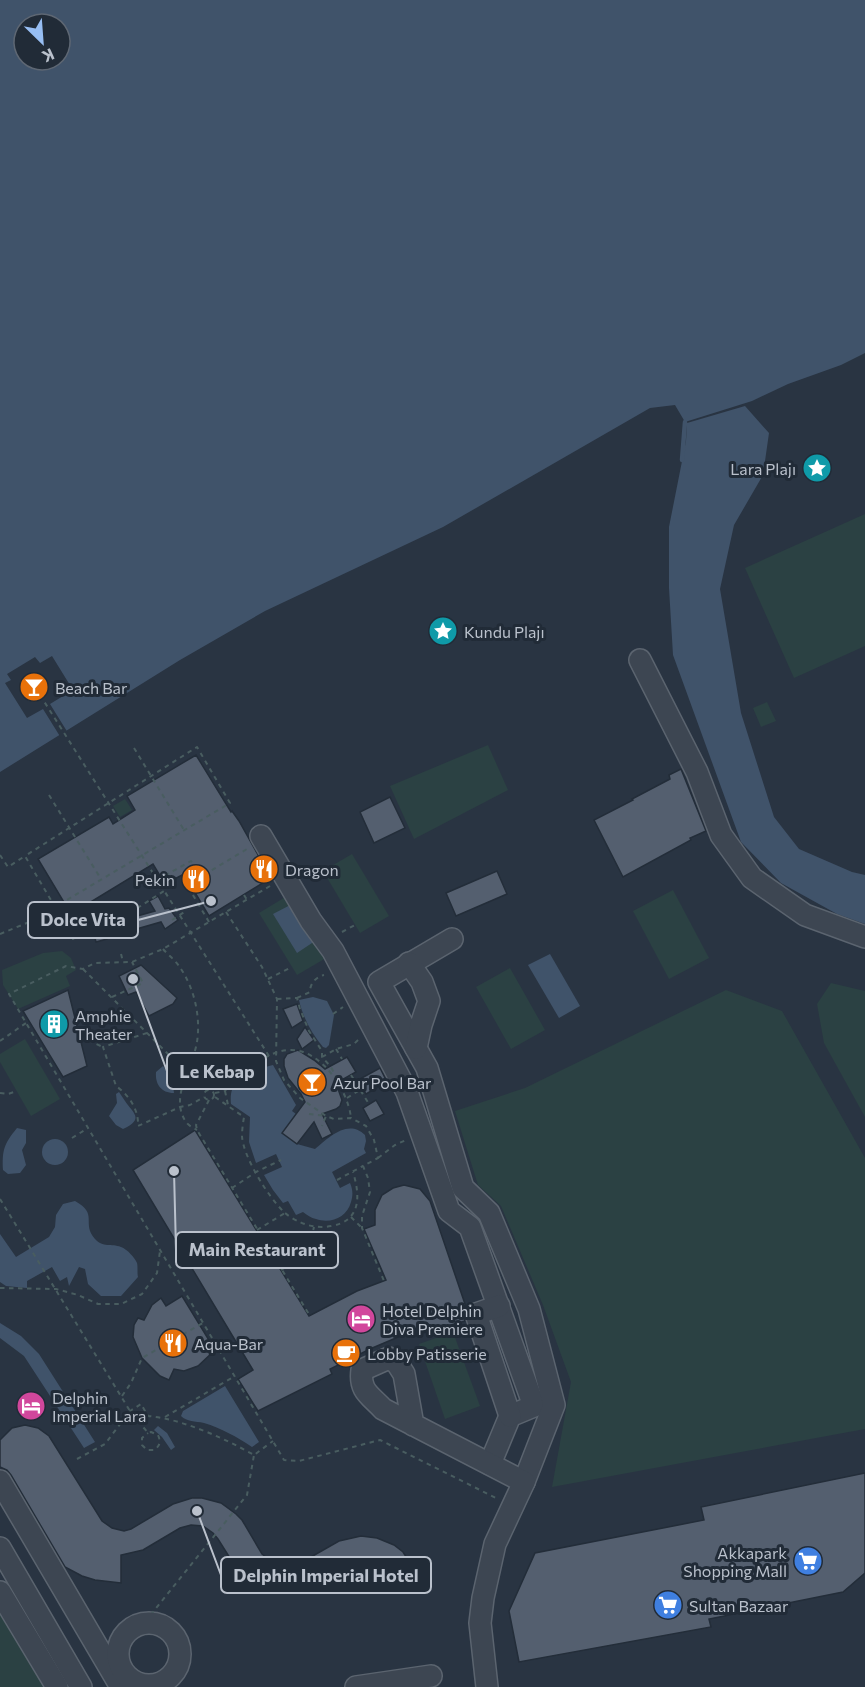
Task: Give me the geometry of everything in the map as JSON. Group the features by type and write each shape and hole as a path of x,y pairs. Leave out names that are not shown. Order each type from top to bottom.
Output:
{"street":[{"path":"640,660 697,772 720,835 752,878 805,915 865,937"},
{"path":"254,842 285,877 311,921 333,951 407,1092 449,1211 470,1227 534,1406 510,1416 490,1464"},
{"path":"452,939 379,981 427,1068 463,1188 489,1214 529,1309 554,1405 524,1482 495,1544 480,1623 488,1687"},
{"path":"409,963 422,982 429,1001 416,1048"},
{"path":"414,1425 524,1482"},
{"path":"0,1481 121,1687"},
{"path":"0,1548 81,1687"},
{"path":"0,1592 57,1687"},
{"path":"145,1622 163,1625 176,1638 180,1655 175,1672 161,1683 142,1686 127,1677 118,1662 118,1644 129,1629 145,1622"},
{"path":"356,1687 431,1676"}],"path":[{"path":"40,695 269,1056"},
{"path":"0,855 8,867 197,747 231,803 56,909 0,934"},
{"path":"134,748 184,830"},
{"path":"49,795 102,880"},
{"path":"210,922 187,885 254,842"},
{"path":"25,856 73,939 139,907 164,891"},
{"path":"157,880 191,861 195,866"},
{"path":"83,969 95,963 132,962 163,949 285,877"},
{"path":"244,895 247,900"},
{"path":"172,920 186,911"},
{"path":"226,912 268,979 277,999 276,1061 284,1080 300,1098 326,1116"},
{"path":"163,949 179,965 189,983 195,1001 198,1020 197,1041 188,1074 181,1089 180,1107 186,1123 197,1130"},
{"path":"121,954 123,963"},
{"path":"111,997 143,983 132,962"},
{"path":"353,1172 358,1201 351,1217 340,1224 314,1227 301,1223 285,1213 256,1172 242,1138 244,1118 214,1095 212,1090 207,1090 188,1074 83,969 66,966 9,994 284,1460 299,1461 380,1440 513,1506"},
{"path":"268,979 292,966"},
{"path":"277,999 297,998 310,992 315,979 329,975"},
{"path":"297,998 304,1021 322,1051 322,1057 337,1077 335,1078"},
{"path":"333,1014 342,1008"},
{"path":"0,1041 26,1023"},
{"path":"80,1037 103,1047 147,1033"},
{"path":"322,1057 336,1049 354,1044 362,1036"},
{"path":"103,1047 116,1086 121,1089 137,1111 138,1126 180,1107 190,1105 204,1097 207,1090"},
{"path":"336,1049 342,1059"},
{"path":"310,1316 196,1125 209,1100 214,1095 225,1091 232,1079 269,1056 289,1050 301,1051 315,1059 335,1078 350,1106 351,1118"},
{"path":"351,1075 369,1104"},
{"path":"346,1098 361,1088"},
{"path":"0,1093 8,1094 17,1091"},
{"path":"225,1091 228,1105"},
{"path":"204,1097 209,1100"},
{"path":"309,1114 334,1119 351,1118 366,1126 374,1140 378,1158"},
{"path":"322,1126 326,1116"},
{"path":"72,1138 88,1128"},
{"path":"337,1180 378,1158 395,1145 421,1133"},
{"path":"232,1188 256,1172 281,1160"},
{"path":"362,1228 362,1216 370,1192 363,1166"},
{"path":"0,1199 130,1410 148,1433"},
{"path":"257,1230 285,1213"},
{"path":"351,1217 362,1228 384,1281"},
{"path":"281,1270 300,1259 311,1239 314,1227"},
{"path":"0,1288 56,1289 98,1304 121,1304 142,1294 157,1273 160,1250"},
{"path":"122,1396 131,1383 142,1358 204,1323"},
{"path":"164,1418 235,1376"},
{"path":"77,1459 105,1444 130,1410 141,1404 148,1416 164,1418 229,1440 254,1455"},
{"path":"148,1433 155,1433 159,1438 159,1446 154,1450 147,1450 142,1445 142,1438 148,1433"},
{"path":"145,1622 247,1495 254,1455 273,1441"}],"green space":[{"path":"865,514 865,646 794,678 745,568"},
{"path":"767,702 776,721 761,727 753,708"},
{"path":"488,745 508,790 414,839 390,786"},
{"path":"125,799 132,810 120,817 113,806"},
{"path":"352,854 389,916 360,933 323,871"},
{"path":"673,890 709,958 669,979 633,911"},
{"path":"287,896 326,958 297,975 259,913"},
{"path":"62,951 71,958 76,970 66,976 70,986 18,1009 3,985 2,970 43,953"},
{"path":"510,968 545,1030 511,1049 476,987"},
{"path":"831,983 865,991 865,1117 824,1043 817,1004"},
{"path":"726,990 782,1011 865,1158 865,1429 552,1487 571,1382 543,1305 501,1206 478,1185 455,1111 525,1088"},
{"path":"25,1039 60,1099 31,1116 0,1062 0,1054"},
{"path":"453,1332 480,1406 445,1419 419,1344"},
{"path":"0,1596 54,1687 0,1687"}],"water":[{"path":"0,0 865,0 865,353 752,401 685,422 675,405 650,408 443,527 265,611 180,660 0,772"},
{"path":"745,406 769,433 763,475 734,525 720,589 741,713 774,817 799,849 852,872 865,875 865,924 837,914 781,883 741,842 673,655 669,588 669,527 686,441 687,423"},
{"path":"296,902 318,939 297,953 273,914"},
{"path":"550,954 580,1006 559,1018 528,965"},
{"path":"313,997 327,1001 334,1015 329,1045 326,1048 312,1031 299,1000"},
{"path":"273,1065 296,1105 292,1111 296,1114 282,1133 297,1144 315,1149 332,1135 345,1129 359,1130 365,1135 366,1153 332,1172 340,1188 350,1183 352,1190 349,1208 342,1216 327,1221 312,1218 303,1212 296,1215 288,1201 283,1203 264,1175 282,1167 276,1154 256,1163 249,1142 250,1117 231,1104 231,1095 233,1087 243,1076"},
{"path":"163,1066 169,1074 167,1081 173,1086 174,1093 162,1090 158,1084 156,1072"},
{"path":"119,1092 135,1116 134,1122 123,1129 116,1125 109,1116 117,1103 116,1094"},
{"path":"17,1128 26,1130 26,1143 22,1150 26,1165 20,1173 8,1174 3,1170 3,1157 9,1138"},
{"path":"55,1139 64,1143 68,1152 64,1161 55,1165 46,1161 42,1152 46,1143"},
{"path":"75,1201 86,1210 89,1228 95,1239 104,1244 123,1248 137,1263 138,1277 121,1296 101,1296 88,1284 85,1269 79,1267 69,1286 67,1277 60,1281 52,1267 27,1281 27,1288 6,1286 0,1282 0,1234 16,1257 49,1237 55,1227 56,1215 63,1204"},
{"path":"0,1323 21,1336 39,1354 95,1442 84,1448 24,1356 0,1338"},
{"path":"225,1386 259,1442 252,1447 217,1427 181,1416 183,1411"},
{"path":"158,1426 167,1433 175,1447 171,1450 154,1430"}],"pier":[{"path":"52,656 73,690 50,704 68,733 61,738 43,709 27,718 5,683 11,680 7,674 35,657 40,663"}],"building":[{"path":"196,755 239,821 271,878 209,916 184,874 165,884 153,864 71,914 38,859 109,817 113,824 135,810 127,796"},
{"path":"681,769 706,831 623,877 594,820 670,779 669,775"},
{"path":"390,797 405,828 374,843 360,812"},
{"path":"497,871 507,894 456,916 446,893"},
{"path":"158,896 165,909 169,908 178,920 165,929 161,922 133,930 130,918 155,911 149,901"},
{"path":"104,927 107,939 96,942 93,930"},
{"path":"141,965 177,998 173,1004 149,1016 136,992 128,995 119,976"},
{"name":"Amphie Theater","path":"68,990 87,1066 63,1077 23,1011"},
{"path":"297,1004 303,1021 292,1028 283,1009"},
{"path":"305,1027 314,1040 302,1049 297,1039"},
{"path":"298,1050 325,1069 347,1057 356,1072 336,1083 342,1100 340,1106 322,1114 332,1134 322,1139 314,1122 297,1144 282,1133 305,1102 288,1078 284,1066 287,1054"},
{"path":"380,1068 387,1082 366,1094 358,1080"},
{"path":"376,1100 384,1114 370,1121 363,1108"},
{"path":"195,1130 309,1316 357,1291 386,1280 364,1229 375,1225 375,1210 382,1195 393,1188 404,1185 420,1189 430,1201 466,1307 463,1312 465,1321 419,1334 417,1329 370,1349 330,1369 332,1374 258,1411 238,1379 253,1370 133,1170"},
{"name":"Aqua-Bar","path":"182,1296 215,1350 198,1366 184,1371 174,1369 169,1380 160,1376 142,1358 133,1337 134,1325 138,1318 144,1320 152,1305 161,1298 166,1306"},
{"path":"25,1425 38,1428 49,1436 102,1521 112,1528 124,1531 131,1529 173,1504 192,1498 202,1498 221,1503 236,1514 262,1554 282,1567 297,1565 339,1541 361,1536 377,1538 394,1545 403,1552 410,1563 380,1577 368,1564 351,1563 296,1591 269,1592 245,1580 213,1533 203,1526 191,1525 180,1528 143,1550 121,1555 121,1583 82,1576 65,1567 11,1475 0,1467 0,1440 12,1428"},
{"path":"865,1473 865,1573 843,1592 709,1619 711,1627 519,1662 509,1611 535,1553 704,1520 701,1507"}],"waterway":[{"path":"682,460 685,422"}],"place":[{"name":"Lara Plajı","path":"817,468"},
{"name":"Kundu Plajı","path":"443,631"},
{"name":"Beach Bar","path":"34,687"},
{"name":"Dragon","path":"264,869"},
{"name":"Pekin","path":"196,879"},
{"name":"Dolce Vita","path":"211,901"},
{"name":"Le Kebap","path":"133,979"},
{"name":"Amphie Theater","path":"54,1024"},
{"name":"Azur Pool Bar","path":"312,1082"},
{"name":"Main Restaurant","path":"174,1171"},
{"name":"Hotel Delphin Diva Premiere","path":"361,1319"},
{"name":"Aqua-Bar","path":"173,1343"},
{"name":"Lobby Patisserie","path":"346,1353"},
{"name":"Delphin Imperial Lara","path":"31,1406"},
{"name":"Delphin Imperial Hotel","path":"197,1511"},
{"name":"Akkapark Shopping Mall","path":"808,1561"},
{"name":"Sultan Bazaar","path":"668,1605"}]}
